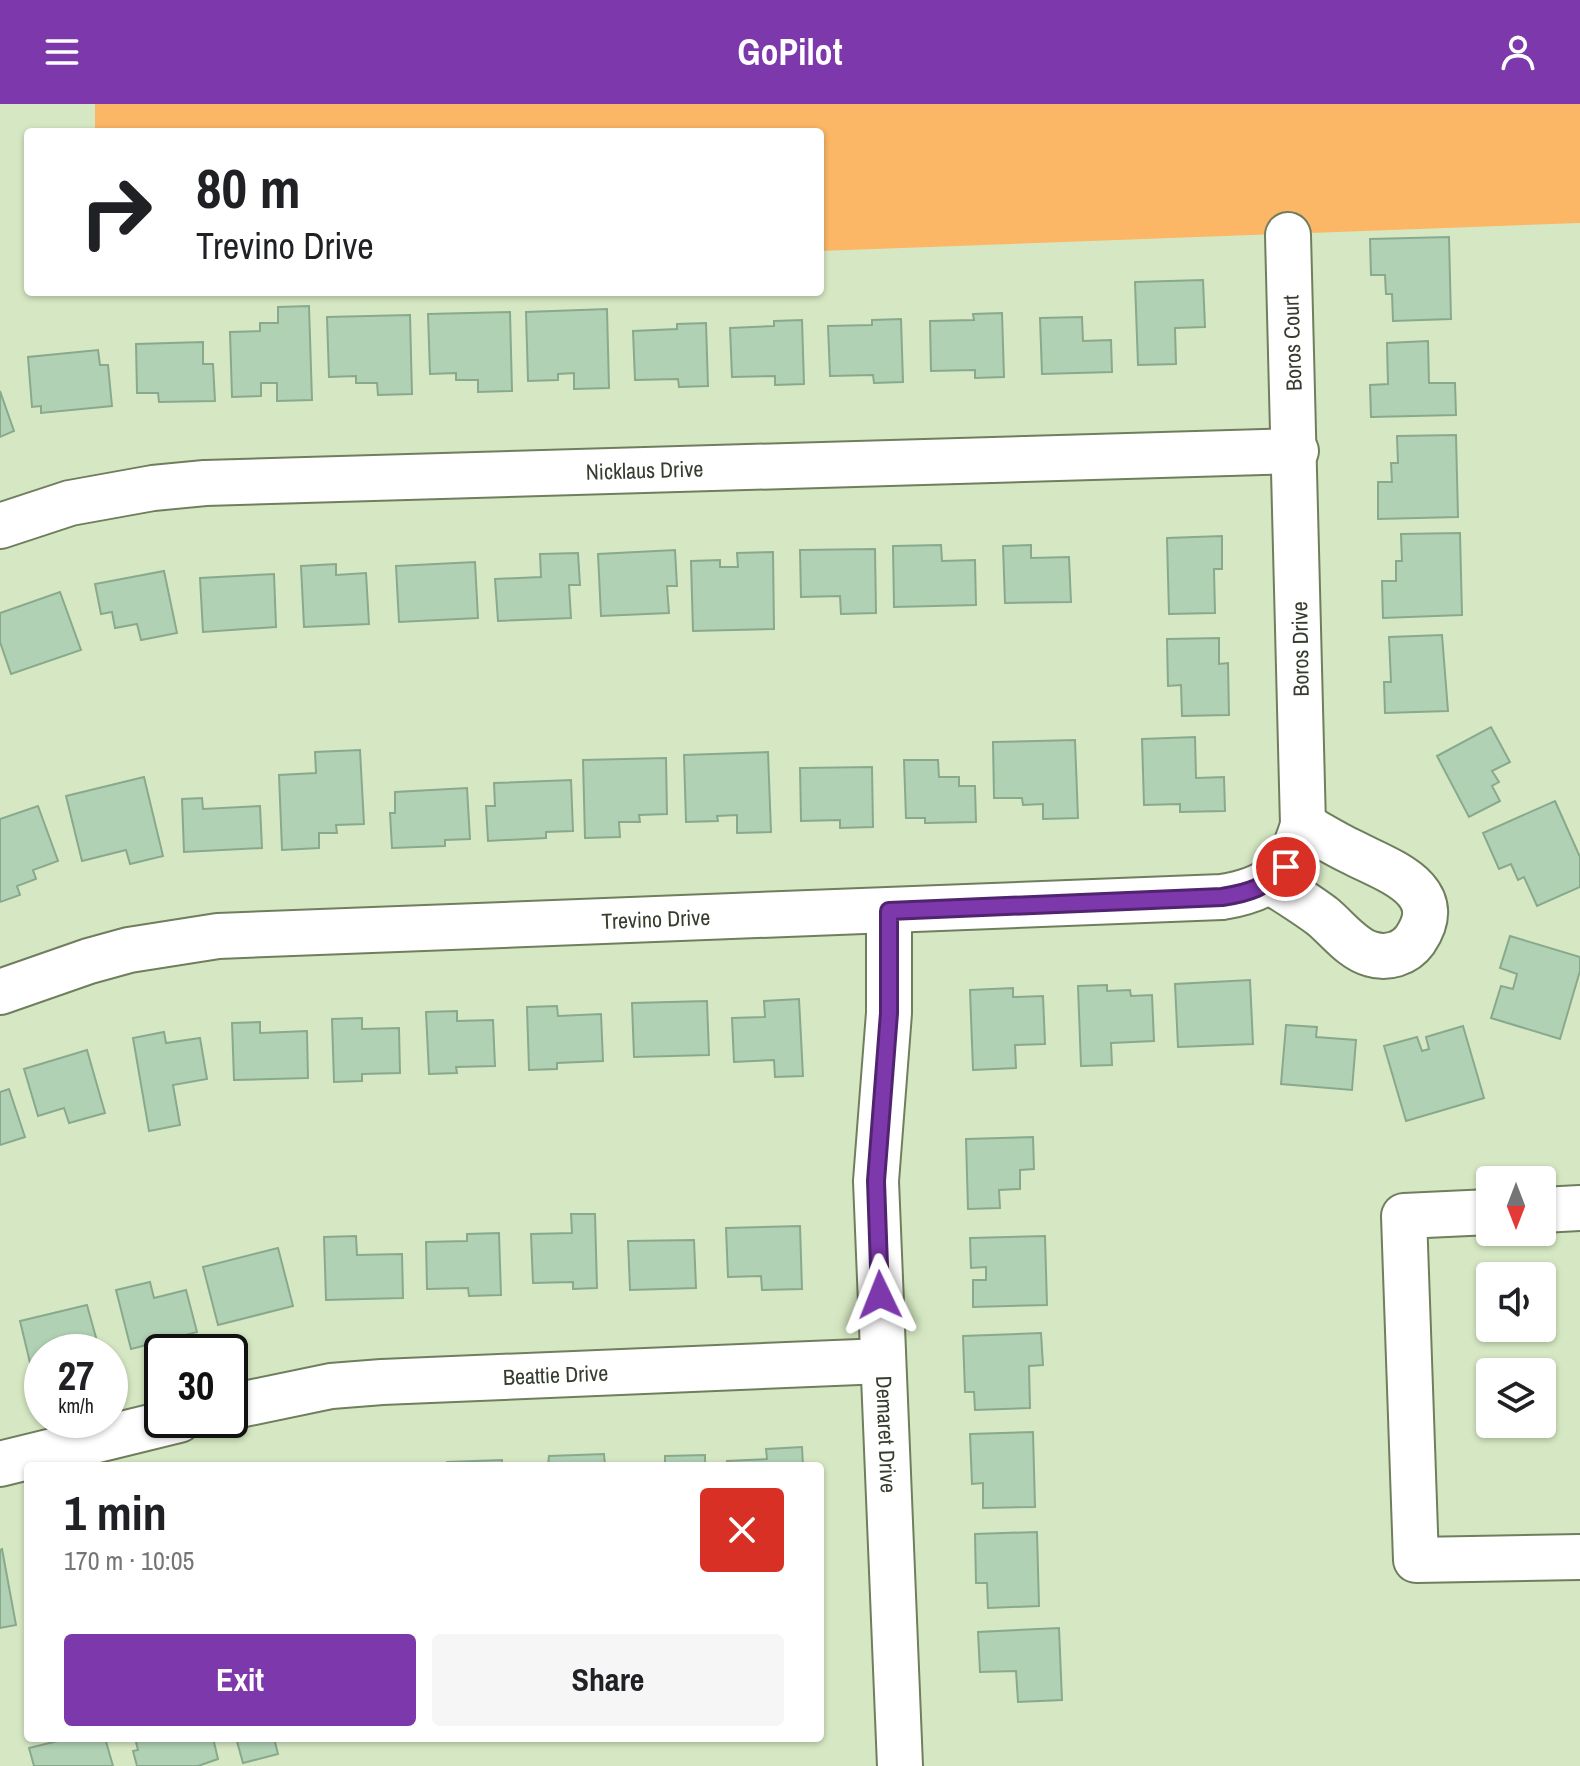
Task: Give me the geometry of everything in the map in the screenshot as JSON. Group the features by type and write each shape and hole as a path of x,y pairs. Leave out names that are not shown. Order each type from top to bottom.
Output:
{"street":[{"name":"Boros Court","path":"1288,235 1296,451"},
{"name":"Nicklaus Drive","path":"0,526 70,503 153,488 205,483 1296,451"},
{"name":"Boros Drive","path":"1296,451 1300,836"},
{"path":"1300,836 1353,853 1399,874 1413,885 1422,899 1424,916 1421,931 1411,945 1399,953 1383,956 1368,954 1320,914 1271,882 1286,867 1300,836"},
{"name":"Trevino Drive","path":"0,992 129,950 218,936 1222,897 1250,893 1271,882"},
{"name":"Demaret Drive","path":"889,911 889,1013 876,1181 900,1766"},
{"path":"1556,1209 1580,1208"},
{"path":"1476,1213 1404,1216 1416,1560 1580,1557"},
{"name":"Beattie Drive","path":"248,1403 331,1386 382,1382 883,1361"},
{"path":"0,1464 144,1429"}],"shaded area":[{"path":"95,104 1580,104 1580,223 824,251 824,128 95,128"}],"building":[{"path":"1449,237 1451,319 1393,321 1392,294 1386,294 1385,275 1371,275 1370,239"},
{"path":"1203,280 1205,327 1175,328 1176,364 1138,365 1135,282"},
{"path":"309,306 312,400 277,401 277,383 261,383 261,396 232,397 230,332 260,331 260,323 278,323 278,307"},
{"path":"607,309 609,388 574,389 574,373 558,374 558,380 528,381 526,312"},
{"path":"510,312 512,391 478,392 478,380 456,380 456,373 430,374 428,314"},
{"path":"1002,313 1004,377 975,378 975,370 931,371 930,321 974,320 973,314"},
{"path":"410,315 412,394 378,395 377,383 356,383 356,376 329,377 327,317"},
{"path":"1082,317 1083,341 1111,340 1112,372 1042,374 1040,318"},
{"path":"901,319 903,382 874,383 873,375 830,376 828,326 872,325 872,320"},
{"path":"802,320 804,384 775,385 775,376 732,377 730,328 774,326 774,321"},
{"path":"706,323 708,386 679,387 678,379 635,380 633,331 677,329 677,324"},
{"path":"1428,341 1429,383 1455,383 1456,415 1371,417 1370,385 1388,384 1387,343"},
{"path":"203,342 203,364 213,364 215,401 159,402 158,393 137,393 136,344"},
{"path":"98,350 100,365 108,365 112,406 41,413 41,406 32,407 28,357"},
{"path":"0,391 14,431 0,437"},
{"path":"1456,435 1458,517 1378,519 1378,482 1392,482 1391,463 1398,463 1397,436"},
{"path":"1460,533 1462,615 1383,618 1382,581 1396,581 1396,561 1402,561 1401,534"},
{"path":"1222,536 1222,569 1214,569 1215,613 1169,614 1167,538"},
{"path":"941,545 942,561 975,560 976,605 894,607 893,546"},
{"path":"1031,545 1031,558 1069,557 1071,602 1005,603 1003,546"},
{"path":"875,549 876,613 841,614 840,596 801,597 800,550"},
{"path":"675,550 677,586 667,586 669,613 601,616 598,554"},
{"path":"773,552 774,629 693,631 691,561 720,560 720,567 738,567 737,553"},
{"path":"578,553 580,585 569,585 571,618 498,621 495,579 541,577 540,554"},
{"path":"475,562 478,618 399,622 396,566"},
{"path":"336,564 336,575 366,573 369,624 304,627 301,566"},
{"path":"164,571 177,633 141,640 137,624 115,628 112,612 101,614 95,584"},
{"path":"274,574 276,627 203,632 200,578"},
{"path":"60,592 81,650 11,674 0,642 0,613"},
{"path":"1442,635 1448,711 1385,713 1384,682 1391,682 1389,637"},
{"path":"1219,638 1219,664 1228,663 1229,715 1182,716 1181,685 1168,686 1167,639"},
{"path":"1491,727 1510,762 1492,771 1499,782 1492,786 1500,801 1469,817 1437,756"},
{"path":"1195,737 1196,778 1224,777 1225,811 1180,812 1180,804 1144,805 1142,739"},
{"path":"1075,740 1078,818 1043,819 1043,804 1023,805 1022,798 994,798 993,742"},
{"path":"360,750 364,824 336,825 337,833 319,833 319,848 282,850 279,775 316,773 315,752"},
{"path":"768,752 771,832 737,833 737,815 717,816 718,821 686,822 684,755"},
{"path":"666,758 667,814 639,815 640,822 619,822 620,837 585,838 583,760"},
{"path":"904,760 938,760 939,777 959,777 959,786 975,786 976,822 925,823 925,818 906,818"},
{"path":"872,767 873,827 840,828 840,820 801,821 800,768"},
{"path":"144,777 163,856 130,864 126,850 82,861 66,796"},
{"path":"571,780 573,831 546,832 546,838 488,841 486,806 495,806 494,783"},
{"path":"467,788 470,839 445,840 445,846 392,848 390,813 395,813 395,792"},
{"path":"202,798 203,809 260,806 262,848 184,852 182,799"},
{"path":"1555,801 1580,857 1580,887 1537,906 1524,877 1518,880 1511,864 1499,869 1483,833"},
{"path":"38,806 58,861 33,870 36,879 17,886 20,895 0,902 0,819"},
{"path":"1510,936 1580,957 1580,971 1560,1039 1491,1018 1501,986 1513,989 1517,974 1500,968"},
{"path":"1250,980 1253,1044 1178,1047 1175,984"},
{"path":"1107,985 1107,991 1130,990 1131,996 1152,995 1154,1041 1111,1043 1112,1065 1081,1066 1078,986"},
{"path":"1013,988 1013,997 1043,996 1045,1044 1015,1045 1016,1068 973,1070 970,990"},
{"path":"799,999 803,1076 775,1077 774,1060 734,1062 732,1018 765,1017 764,1001"},
{"path":"707,1001 709,1055 634,1057 632,1003"},
{"path":"557,1006 558,1016 601,1014 603,1061 557,1063 557,1069 529,1070 527,1007"},
{"path":"457,1011 457,1021 493,1020 495,1066 456,1067 457,1073 429,1074 426,1012"},
{"path":"362,1018 362,1029 399,1028 400,1073 362,1074 362,1081 334,1082 332,1019"},
{"path":"260,1022 260,1033 307,1031 308,1078 234,1080 232,1023"},
{"path":"1286,1025 1317,1027 1316,1037 1356,1040 1352,1090 1281,1084"},
{"path":"1463,1026 1484,1098 1406,1121 1384,1046 1417,1037 1422,1051 1429,1049 1426,1037"},
{"path":"164,1032 166,1043 200,1038 207,1079 173,1085 180,1125 149,1131 133,1038"},
{"path":"87,1050 105,1113 69,1123 64,1108 38,1116 24,1069"},
{"path":"9,1089 25,1137 0,1145 0,1092"},
{"path":"1033,1137 1034,1169 1020,1170 1020,1189 999,1190 1000,1208 968,1209 966,1139"},
{"path":"571,1214 595,1214 597,1288 573,1289 573,1282 533,1283 531,1234 572,1233"},
{"path":"800,1226 802,1289 762,1290 761,1276 728,1277 726,1228"},
{"path":"499,1233 501,1295 469,1296 468,1288 427,1289 426,1242 467,1241 467,1234"},
{"path":"356,1236 357,1255 402,1254 403,1298 326,1300 324,1237"},
{"path":"1045,1236 1047,1305 973,1307 973,1280 986,1280 986,1267 971,1268 970,1238"},
{"path":"694,1240 696,1288 630,1290 628,1241"},
{"path":"278,1248 293,1306 218,1325 203,1267"},
{"path":"150,1282 154,1298 186,1290 197,1332 144,1334 144,1346 131,1349 116,1290"},
{"path":"87,1305 95,1334 24,1334 24,1338 20,1321"},
{"path":"1041,1333 1043,1365 1029,1366 1030,1408 975,1410 974,1392 965,1392 963,1336"},
{"path":"1033,1432 1035,1507 983,1508 983,1483 972,1484 970,1434"},
{"path":"802,1447 803,1462 727,1462 767,1459 766,1449"},
{"path":"604,1454 605,1462 548,1462 549,1456"},
{"path":"705,1455 705,1462 665,1462 665,1456"},
{"path":"502,1460 502,1462 447,1462"},
{"path":"1037,1532 1039,1606 988,1608 987,1583 976,1583 975,1534"},
{"path":"0,1550 16,1625 0,1628"},
{"path":"1059,1628 1062,1700 1018,1702 1016,1671 980,1672 978,1632"},
{"path":"54,1742 106,1742 113,1766 34,1766 29,1748"},
{"path":"136,1742 214,1742 218,1759 198,1766 137,1766 133,1751 138,1750"},
{"path":"237,1742 275,1742 278,1754 243,1763"}],"route":[{"path":"880,1295 876,1181 889,1013 889,911 1222,897 1250,893 1271,882 1286,867"}]}
